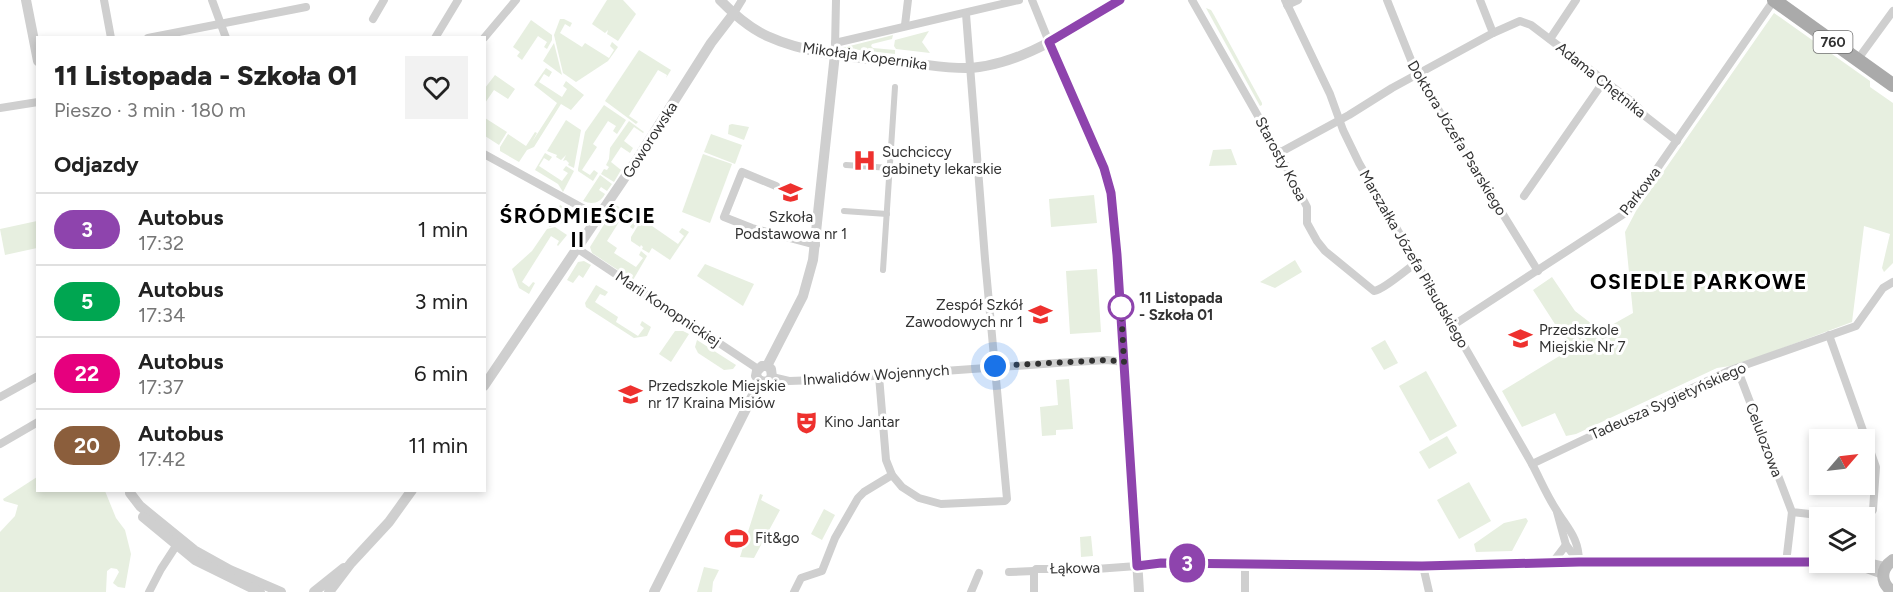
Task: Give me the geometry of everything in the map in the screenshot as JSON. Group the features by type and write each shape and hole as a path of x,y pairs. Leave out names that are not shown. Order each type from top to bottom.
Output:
{"main road":[{"name":"760","path":"1774,0 1860,56 1893,74"},
{"name":"760","path":"1789,0 1893,85"}],"street":[{"path":"26,0 36,51"},
{"path":"104,0 111,36"},
{"path":"212,0 225,36"},
{"path":"373,19 384,0"},
{"path":"436,36 458,0"},
{"path":"486,36 516,0"},
{"name":"Mikołaja Kopernika","path":"720,0 747,25 782,42 835,54 970,68 1003,62 1049,42 1120,0"},
{"path":"734,13 742,0"},
{"path":"763,368 771,369 772,377 767,382 760,381 756,376 763,368 803,296 811,272 816,245 835,54 836,0"},
{"path":"905,26 908,0"},
{"name":"Mikołaja Kopernika","path":"835,42 959,13 966,14 1019,0"},
{"path":"1032,0 1110,187 1117,255 1139,592"},
{"name":"Starosty Kosa","path":"1192,0 1279,153 1307,207 1307,223 1320,244 1371,290 1380,290 1416,263"},
{"path":"1286,2 1298,0"},
{"name":"Doktora Józefa Psarskiego","path":"1387,0 1416,75 1538,271"},
{"path":"1279,153 1493,33 1480,0"},
{"path":"1550,39 1576,0"},
{"name":"Parkowa","path":"1452,326 1627,212 1774,0"},
{"name":"Marszałka Józefa Piłsudskiego","path":"1286,2 1330,94 1363,171 1532,464 1557,512 1566,545 1579,562"},
{"path":"158,36 306,7"},
{"path":"1860,56 1893,11"},
{"name":"Goworowska","path":"486,383 599,218 734,13"},
{"path":"879,376 886,460 892,475 908,492 933,503 949,505 1002,502 1007,499 966,14"},
{"name":"Adama Chętnika","path":"1493,33 1515,22 1522,21 1531,25 1635,104 1645,116 1677,141"},
{"path":"722,28 747,25"},
{"path":"1524,196 1604,81"},
{"path":"883,270 895,87"},
{"path":"0,108 36,102"},
{"path":"486,155 599,218"},
{"path":"846,165 890,168"},
{"path":"777,186 742,172 724,217 752,228 816,245"},
{"path":"844,211 886,214"},
{"name":"Marii Konopnickiej","path":"578,249 763,368"},
{"name":"Tadeusza Sygietyńskiego","path":"1532,464 1737,368 1856,326 1883,288 1892,283"},
{"path":"1829,335 1876,467 1873,507"},
{"name":"Inwalidów Wojennych","path":"772,377 789,381 995,366 1107,360 1124,362"},
{"name":"Celulozowa","path":"1737,368 1792,512 1786,563"},
{"path":"0,397 36,377"},
{"path":"654,592 760,381"},
{"path":"0,444 36,423"},
{"path":"794,592 801,578 822,571 835,538 861,494 892,475"},
{"path":"130,492 137,510 176,546 203,565 260,592"},
{"path":"130,492 140,506 202,555 281,592"},
{"path":"329,592 351,563 389,522 411,492"},
{"name":"Marszałka Józefa Piłsudskiego","path":"1557,512 1566,522 1577,542 1579,562"},
{"path":"1792,512 1809,514"},
{"path":"1553,562 1566,545"},
{"path":"149,592 176,546"},
{"path":"1137,566 1161,563 1422,566 1553,562 1809,563"},
{"path":"314,592 351,563"},
{"path":"1245,564 1245,592"},
{"name":"Łąkowa","path":"1034,592 1034,571 1036,569 1137,566"},
{"path":"1422,566 1428,592"},
{"path":"1009,572 1034,571"},
{"path":"971,592 979,573"}],"green space":[{"path":"607,0 623,0 636,14 618,41 607,34 608,30 605,33 592,24"},
{"path":"1206,8 1214,15 1262,105 1260,106"},
{"path":"1774,13 1870,81 1870,87 1893,103 1893,263 1884,272 1882,268 1890,234 1864,226 1852,322 1737,365 1717,368 1576,434 1566,436 1555,413 1522,427 1502,391 1571,349 1533,290 1552,277 1575,311 1601,331 1633,313 1625,232 1636,211"},
{"path":"560,19 572,23 570,27 565,24 560,33 582,47 585,43 609,58 614,50 610,46 612,42 618,47 608,61 576,82 563,73 554,35"},
{"path":"531,20 552,35 552,40 547,49 544,47 547,42 538,36 522,60 517,56 520,52 513,47"},
{"path":"929,31 922,42 930,53 896,49 894,46 895,40"},
{"path":"893,35 892,39 871,46 895,50 895,54 842,48"},
{"path":"554,43 562,75 543,61"},
{"path":"639,50 671,70 666,78 667,75 658,70 629,116 638,122 636,124 605,101"},
{"path":"546,68 552,72 549,77 544,74 539,82 562,97 567,89 563,86 566,81 584,95 571,110 561,104 534,147 527,150 519,162 500,151 500,147 508,134 526,146 535,132 537,133 532,142 557,103 534,85"},
{"path":"495,75 515,89 508,99 494,90 486,102 486,87"},
{"path":"604,105 626,120 617,134 613,131 616,126 608,121 593,144 597,147 582,170 590,175 594,170 598,173 593,181 578,169 585,132"},
{"path":"486,119 507,132 499,145 486,137"},
{"path":"566,120 581,130 574,168 568,165 566,160 563,161 566,155 561,160 556,157 557,155 547,151"},
{"path":"629,121 644,132 634,127 624,141 633,148 630,153 621,147 611,162 621,170 614,182 601,174 609,167 606,165 610,148"},
{"path":"729,125 749,127 744,140 728,134"},
{"path":"711,134 742,145 735,164 704,152"},
{"path":"1231,149 1237,165 1209,166 1213,150"},
{"path":"545,153 552,157 549,161 544,158 539,166 562,181 568,173 563,170 566,166 574,171 563,192 558,184 535,170"},
{"path":"703,154 732,164 710,223 682,212"},
{"path":"600,175 612,184 607,191 601,187 599,190 605,194 598,201 590,203 583,201"},
{"path":"1094,195 1097,223 1051,227 1049,199"},
{"path":"560,205 581,217 549,227"},
{"path":"616,205 639,219 633,229 630,227 634,220 624,214 607,241 617,248 614,253 636,267 643,258 639,255 641,251 647,256 633,280 631,279 633,275 629,273 627,276 592,253 590,247"},
{"path":"642,219 678,244 684,236 679,232 682,228 689,232 670,260 652,248 649,253 642,249 641,245 640,247 631,241"},
{"path":"36,221 36,248 5,255 0,229"},
{"path":"555,227 567,235 558,246 559,241 551,236 522,282 529,287 533,282 535,283 529,294 519,288 512,269 532,251 547,229"},
{"path":"1295,260 1302,272 1275,288 1260,282"},
{"path":"584,261 591,265 583,278 579,275 573,283 567,280 578,262"},
{"path":"705,264 754,284 743,306 697,276"},
{"path":"1097,269 1101,332 1070,334 1066,271"},
{"path":"596,285 608,292 605,296 600,294 595,302 618,317 616,322 638,336 644,328 640,325 642,321 651,327 647,336 634,338 586,307 585,303"},
{"path":"675,331 689,334 671,362 659,354"},
{"path":"697,340 736,365 733,369 724,370 698,353 695,347"},
{"path":"1385,340 1398,363 1384,370 1371,348"},
{"path":"1426,371 1457,426 1430,441 1399,386"},
{"path":"1069,379 1073,429 1056,430 1056,435 1042,436 1040,407 1058,405 1056,380"},
{"path":"1447,436 1457,453 1429,469 1419,452"},
{"path":"36,478 36,492 105,492 116,518 125,530 131,554 125,588 113,583 119,572 111,568 107,571 106,592 0,592 0,532 15,516 18,505 3,499"},
{"path":"1469,482 1491,521 1459,539 1437,500"},
{"path":"760,494 763,495 761,500 780,510 754,558 740,557"},
{"path":"824,509 835,515 822,540 811,534"},
{"path":"1526,518 1528,521 1512,551 1476,552 1474,544 1504,523"},
{"path":"1091,536 1093,556 1081,557 1080,537"},
{"path":"704,567 719,570 713,582 712,592 697,592"}],"bus line":[{"name":"3","path":"1120,0 1049,42 1104,168 1110,187 1126,378 1137,566 1161,563 1422,566 1579,562 1809,563"}],"place":[{"name":"Suchciccy gabinety lekarskie","path":"864,161"},
{"name":"Szkoła Podstawowa nr 1","path":"791,193"},
{"name":"11 Listopada - Szkoła 01","path":"1121,307"},
{"name":"Zespół Szkół Zawodowych nr 1","path":"1041,314"},
{"name":"Przedszkole Miejskie Nr 7","path":"1521,339"},
{"name":"Przedszkole Miejskie nr 17 Kraina Misiów","path":"630,395"},
{"name":"Kino Jantar","path":"806,422"},
{"name":"Fit&go","path":"737,538"}],"district":[{"name":"ŚRÓDMIEŚCIE II","path":"578,227"},
{"name":"OSIEDLE PARKOWE","path":"1699,281"}],"route":[{"path":"995,366 1107,360 1124,362 1121,307"}]}
